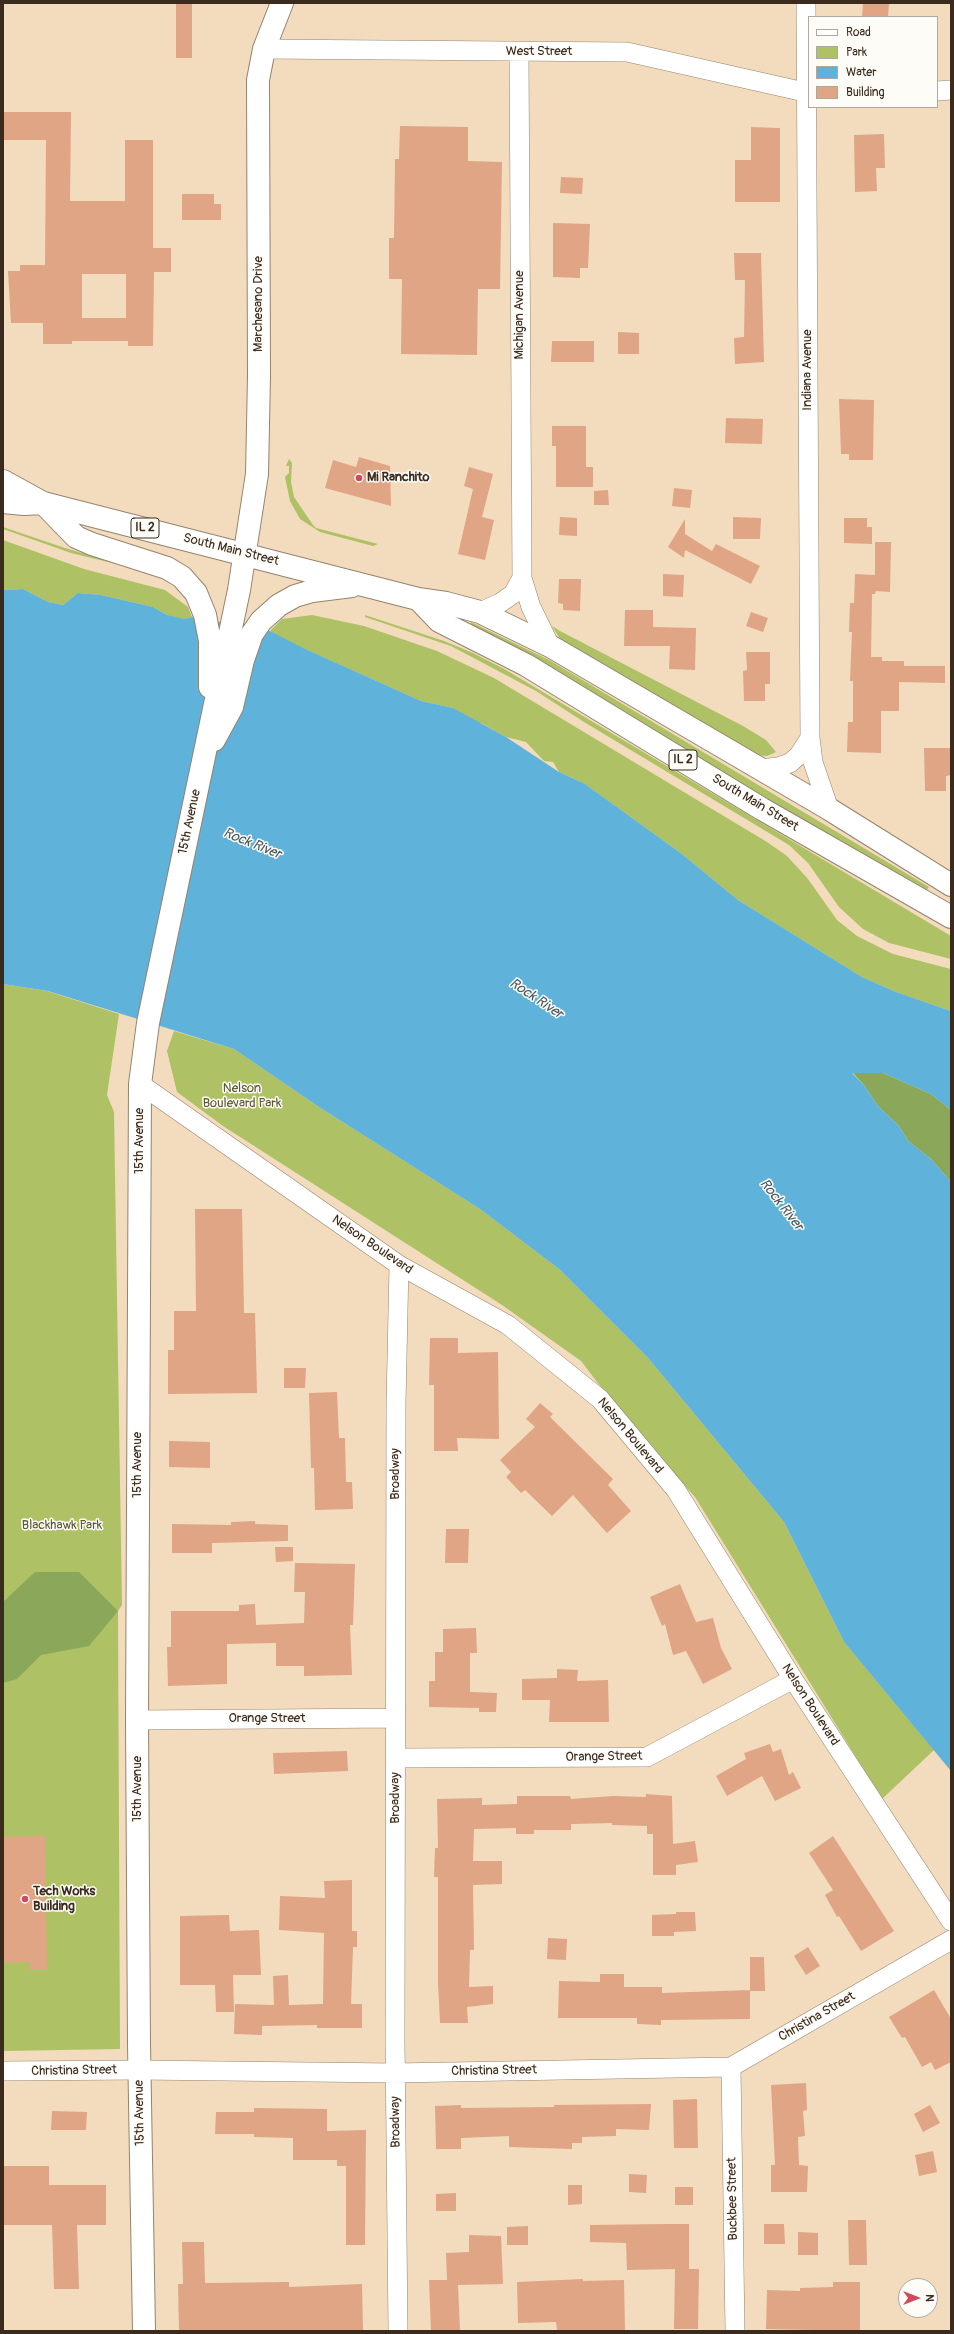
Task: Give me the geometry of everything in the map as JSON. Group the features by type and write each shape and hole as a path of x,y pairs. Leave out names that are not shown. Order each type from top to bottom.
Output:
{"main road":[{"name":"Marchesano Drive","path":"235,608 246,554 257,474 259,376 258,80 264,49 282,3"},
{"name":"South Main Street","path":"3,480 44,503 374,586 418,599 446,603 480,612 550,646 829,809 951,885"},
{"name":"South Main Street","path":"3,502 24,504 44,503"},
{"path":"44,503 76,537 92,544 167,568 182,577 200,600 205,615 210,640 209,669 212,720"},
{"path":"204,758 232,707 243,660 252,634 261,621 279,605 295,596 312,591 344,586 374,586"},
{"name":"South Main Street","path":"418,599 439,621 526,665 762,809 951,917"},
{"name":"15th Avenue","path":"144,2331 139,2070 138,1720 140,1084 148,1023 235,608"}],"street":[{"name":"Indiana Avenue","path":"806,3 808,93"},
{"name":"West Street","path":"264,49 627,52 808,93"},
{"name":"Michigan Avenue","path":"519,52 522,578 531,607 550,646"},
{"path":"938,91 951,90"},
{"name":"Indiana Avenue","path":"808,108 810,738 813,762 829,809"},
{"path":"480,612 500,603 513,594 522,578"},
{"path":"760,768 790,763 799,755 810,738"},
{"name":"Nelson Boulevard","path":"140,1084 398,1265 508,1326 600,1399 676,1490 793,1679 951,1921"},
{"name":"Broadway","path":"398,1265 395,2073 398,2331"},
{"name":"Orange Street","path":"396,1758 647,1757 793,1679"},
{"name":"Orange Street","path":"138,1720 396,1718"},
{"name":"Christina Street","path":"3,2071 139,2070 395,2073 730,2067 951,1940"},
{"name":"Buckbee Street","path":"730,2067 735,2331"}],"green space":[{"path":"289,459 292,463 291,482 294,497 316,528 378,544 373,546 320,532 300,519 290,501 285,477 289,473 289,466 286,466"},
{"path":"3,527 65,548 133,568 71,553 3,529"},
{"path":"3,540 84,569 165,590 188,607 192,617 184,619 176,618 153,607 101,595 78,593 63,605 48,602 23,589 3,590"},
{"path":"312,615 364,626 437,651 494,678 767,842 787,856 808,879 837,920 857,936 893,954 951,969 951,1011 896,992 862,977 738,900 682,854 585,784 559,772 553,762 544,761 526,742 506,737 481,723 477,726 453,708 421,701 287,641 270,631 282,619"},
{"path":"365,615 444,641 473,653 506,670 951,936 951,959 889,943 863,929 839,907 808,863 789,845 584,722 536,691 451,646 365,617"},
{"path":"547,618 552,626 560,631 743,726 766,740 776,752 767,756 755,755 560,639"},
{"path":"471,622 549,660 929,887 927,890 903,879 706,762 470,626"},
{"name":"Blackhawk Park","path":"3,984 47,991 119,1014 107,1095 114,1112 122,1605 118,1611 120,2049 3,2051"},
{"name":"Nelson Boulevard Park","path":"174,1031 234,1049 319,1107 480,1209 559,1269 648,1358 784,1522 844,1642 934,1750 882,1799 695,1497 637,1434 581,1361 502,1305 223,1126 177,1092 167,1051"},
{"path":"852,1072 883,1073 931,1094 951,1110 951,1182 931,1159 908,1141 899,1126 878,1106 864,1085"},
{"path":"35,1572 79,1572 118,1611 89,1646 41,1655 17,1679 3,1683 3,1602"}],"water":[{"name":"Rock River","path":"23,589 48,602 63,605 78,593 101,595 153,607 167,615 184,619 192,617 270,631 303,648 421,701 453,708 506,737 559,772 585,784 682,854 738,900 862,977 896,992 951,1011 951,1110 931,1094 883,1073 852,1073 864,1085 878,1106 899,1126 908,1141 931,1159 951,1182 951,1771 844,1642 784,1522 648,1358 559,1269 480,1209 319,1107 234,1049 48,991 3,984 3,590"}],"building":[{"path":"176,3 192,3 192,58 176,58"},
{"path":"863,3 889,3 888,16 862,16"},
{"path":"3,112 71,112 70,201 125,201 125,140 153,140 153,248 171,248 171,272 154,272 153,346 128,346 128,341 72,341 72,344 43,344 43,323 11,323 8,271 20,271 20,265 45,265 46,140 3,140","holes":["82,274 126,274 126,318 82,318"]},
{"path":"400,126 468,127 468,161 502,162 500,289 478,289 477,355 401,354 402,279 389,279 389,238 394,238 395,159 399,159"},
{"path":"751,127 780,128 780,202 735,202 735,160 751,160"},
{"path":"884,134 885,168 876,168 877,191 855,192 854,135"},
{"path":"561,177 583,178 582,194 560,193"},
{"path":"182,194 214,194 214,204 221,204 221,220 182,220"},
{"path":"553,223 590,224 588,268 580,268 580,278 553,277"},
{"path":"734,253 761,253 764,362 735,364 734,338 744,337 745,280 735,280"},
{"path":"618,332 639,333 639,354 618,354"},
{"path":"552,341 594,341 594,362 551,362"},
{"path":"839,399 874,400 873,460 849,460 849,454 841,454"},
{"path":"726,418 763,419 762,444 725,443"},
{"path":"552,426 586,426 586,467 593,467 593,487 556,487 556,446 552,446"},
{"name":"Mi Ranchito","path":"359,457 390,466 391,506 325,488 333,460 356,467"},
{"path":"469,467 493,474 482,517 494,520 485,560 458,554 473,489 464,486"},
{"path":"674,488 692,490 690,508 672,506"},
{"path":"608,490 609,505 594,505 594,491"},
{"path":"560,517 577,518 577,536 559,535"},
{"path":"733,517 761,518 760,539 733,539"},
{"path":"844,518 867,518 867,527 872,527 872,544 844,543"},
{"path":"685,519 685,534 712,551 716,544 760,566 751,584 685,550 684,558 668,547"},
{"path":"875,542 891,542 890,592 876,591 875,594 872,594 871,657 882,657 882,661 904,661 904,666 945,666 945,683 899,682 899,711 881,711 881,753 847,752 848,722 853,722 853,681 850,681 852,632 849,632 850,603 854,603 855,574 875,575"},
{"path":"663,574 684,575 683,597 663,596"},
{"path":"559,579 581,579 580,611 563,610 563,604 558,603"},
{"path":"625,610 653,610 653,627 696,628 695,670 669,669 670,646 624,646"},
{"path":"751,612 768,618 763,632 746,626"},
{"path":"746,652 770,652 770,684 765,684 765,701 744,701 743,671 747,670"},
{"path":"924,748 951,748 951,775 946,776 946,791 925,791"},
{"path":"195,1209 242,1209 244,1313 255,1313 257,1393 168,1394 168,1350 174,1350 174,1311 196,1311"},
{"path":"430,1338 458,1338 458,1353 498,1352 499,1439 457,1438 458,1451 434,1451 434,1385 429,1385"},
{"path":"284,1368 306,1368 305,1388 284,1388"},
{"path":"337,1392 339,1438 345,1438 346,1482 352,1482 353,1509 315,1510 314,1468 311,1468 309,1393"},
{"path":"540,1403 553,1414 550,1417 613,1479 608,1485 631,1511 607,1533 573,1495 552,1516 525,1490 521,1493 506,1477 511,1472 500,1460 535,1427 526,1419"},
{"path":"169,1441 210,1442 210,1468 169,1467"},
{"path":"255,1521 255,1524 288,1525 288,1541 212,1543 212,1553 172,1553 172,1524 231,1525 231,1522"},
{"path":"446,1529 469,1529 468,1563 445,1563"},
{"path":"275,1547 293,1547 293,1561 276,1562"},
{"path":"295,1563 355,1564 353,1625 350,1625 352,1675 304,1676 304,1666 276,1666 276,1643 227,1644 227,1684 168,1686 167,1647 171,1647 171,1611 239,1611 239,1605 255,1604 256,1625 304,1623 305,1592 294,1592"},
{"path":"680,1584 696,1622 713,1618 721,1648 732,1669 703,1684 686,1651 673,1655 665,1624 662,1626 650,1597"},
{"path":"476,1628 477,1653 470,1653 470,1692 497,1693 496,1712 479,1712 479,1708 429,1707 429,1681 435,1681 435,1652 443,1652 443,1629"},
{"path":"557,1669 578,1670 577,1681 608,1680 609,1722 549,1722 550,1700 522,1700 522,1679 557,1678"},
{"path":"770,1744 773,1752 781,1749 789,1775 793,1772 801,1788 775,1801 762,1776 727,1796 716,1776 746,1759 744,1753"},
{"path":"347,1751 348,1771 274,1774 273,1753"},
{"path":"646,1794 672,1796 673,1844 695,1841 698,1862 676,1865 676,1875 653,1875 653,1834 647,1834 647,1826 612,1825 612,1823 571,1824 571,1830 534,1830 534,1834 516,1834 516,1828 474,1829 473,1861 502,1861 502,1884 473,1885 474,1950 470,1950 469,1987 493,1986 493,2004 467,2007 468,2023 440,2023 438,1982 438,1877 434,1877 435,1848 438,1848 437,1799 482,1798 482,1805 517,1804 517,1796 570,1796 571,1799 613,1796 646,1797"},
{"name":"Tech Works Building","path":"45,1836 47,1970 29,1970 29,1962 3,1963 3,1837"},
{"path":"833,1836 894,1931 861,1951 839,1916 837,1917 825,1895 833,1890 809,1853"},
{"path":"352,1880 352,1931 357,1931 357,1947 353,1947 351,2004 362,2004 362,2028 317,2028 317,2025 262,2026 262,2035 234,2034 235,2004 274,2005 273,1976 288,1975 289,2005 323,2004 324,1933 279,1930 280,1896 325,1898 324,1881"},
{"path":"676,1912 695,1912 696,1931 674,1932 674,1936 652,1936 652,1915 676,1914"},
{"path":"229,1915 230,1931 259,1930 261,1975 233,1975 234,2012 216,2012 215,1985 180,1985 180,1916"},
{"path":"548,1938 567,1939 566,1960 547,1959"},
{"path":"808,1947 820,1966 806,1975 794,1956"},
{"path":"750,1957 764,1957 765,1991 750,1991"},
{"path":"600,1974 624,1974 624,1987 662,1987 662,1993 750,1990 750,2019 661,2020 661,2025 637,2024 637,2018 558,2018 559,1981 600,1982"},
{"path":"934,1990 951,2019 951,2062 935,2070 931,2062 922,2067 905,2037 902,2038 889,2017"},
{"path":"806,2083 807,2110 803,2111 805,2136 798,2137 799,2165 808,2166 807,2192 771,2192 771,2165 775,2165 771,2085"},
{"path":"697,2099 698,2148 674,2148 673,2100"},
{"path":"651,2104 649,2130 616,2129 616,2136 582,2137 582,2143 572,2143 572,2149 509,2147 509,2136 461,2138 461,2149 436,2149 435,2106 461,2105 461,2108"},
{"path":"930,2105 940,2123 923,2132 914,2114"},
{"path":"254,2108 327,2109 327,2131 366,2130 365,2245 346,2245 346,2166 337,2166 337,2160 293,2160 293,2138 254,2137 254,2134 215,2134 216,2112 254,2112"},
{"path":"52,2111 87,2112 86,2130 51,2130"},
{"path":"933,2151 937,2172 919,2176 915,2155"},
{"path":"3,2166 49,2166 49,2185 106,2185 106,2225 77,2225 79,2289 54,2289 52,2225 3,2225"},
{"path":"629,2174 647,2175 646,2193 629,2192"},
{"path":"568,2185 582,2185 582,2204 568,2205"},
{"path":"675,2187 693,2187 693,2205 675,2205"},
{"path":"456,2193 456,2211 436,2211 436,2194"},
{"path":"848,2220 866,2220 867,2265 849,2265"},
{"path":"689,2224 689,2269 699,2269 698,2329 674,2329 675,2269 627,2270 626,2243 590,2242 590,2225"},
{"path":"764,2224 784,2224 785,2244 764,2244"},
{"path":"528,2226 528,2245 507,2245 507,2227"},
{"path":"798,2232 818,2233 818,2255 798,2255"},
{"path":"469,2235 501,2236 503,2284 458,2285 460,2331 431,2331 429,2280 447,2280 446,2253 469,2252"},
{"path":"182,2242 204,2242 205,2283 289,2282 289,2287 362,2284 363,2331 179,2331 178,2284 183,2284"},
{"path":"583,2279 583,2281 624,2280 625,2330 557,2330 556,2322 518,2323 517,2282"},
{"path":"833,2282 860,2282 860,2331 766,2329 767,2290 800,2291 800,2288 833,2287"}],"place":[{"name":"Mi Ranchito","path":"359,478"},
{"name":"Tech Works Building","path":"25,1899"}]}
